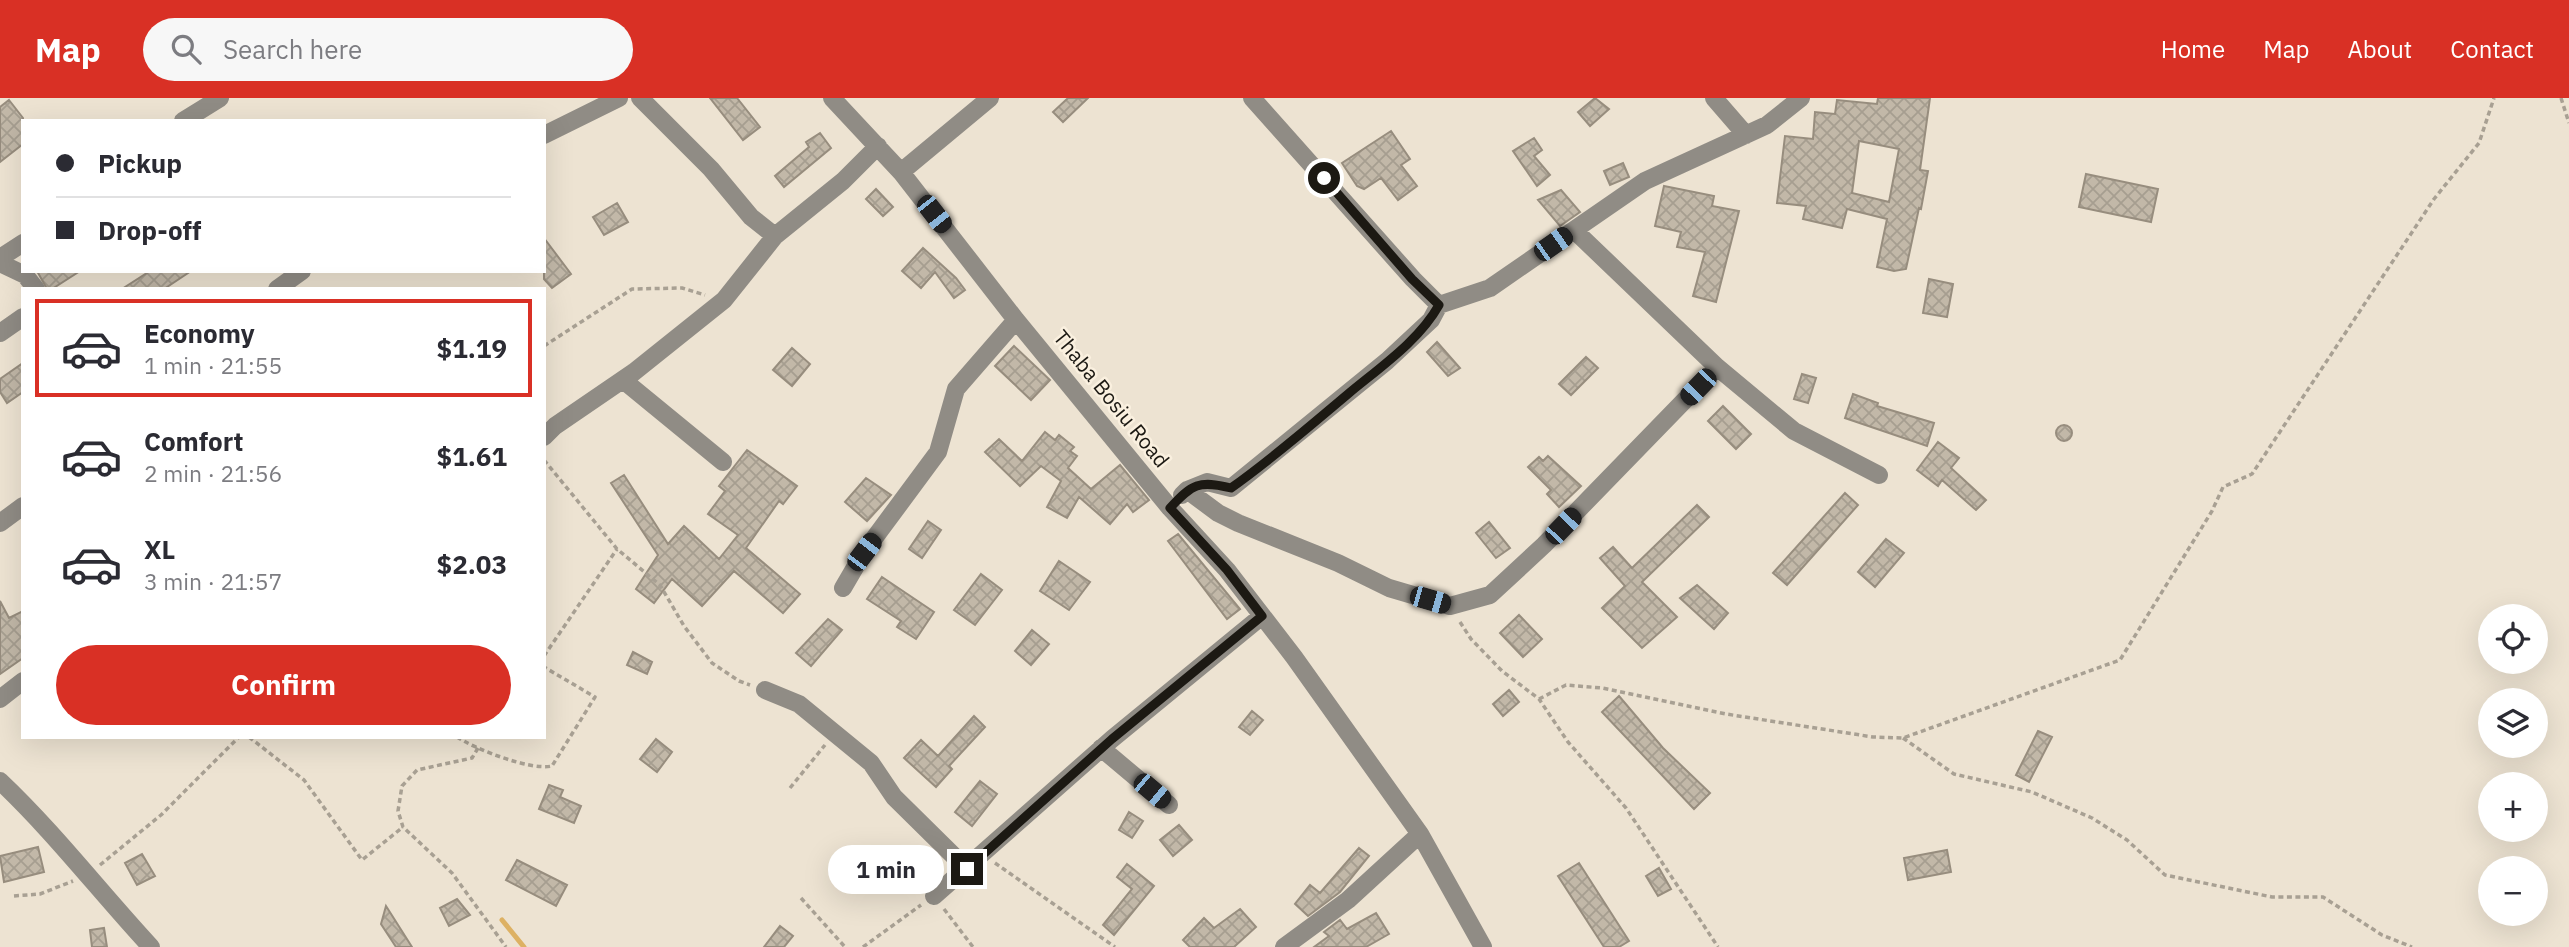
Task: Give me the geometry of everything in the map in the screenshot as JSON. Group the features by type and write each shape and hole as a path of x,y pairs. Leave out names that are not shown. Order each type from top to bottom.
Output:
{"street":[{"path":"186,119 220,98"},
{"path":"546,134 619,98"},
{"path":"639,98 711,169 751,217 775,236"},
{"name":"Thaba Bosiu Road","path":"832,98 901,172 1016,320 1170,508 1227,570 1420,834 1483,947"},
{"path":"901,172 990,98"},
{"path":"1252,98 1412,279 1439,305"},
{"path":"1714,98 1746,135"},
{"path":"1170,508 1187,489 1207,482 1231,488 1261,467 1387,361 1431,320 1439,305 1490,288 1645,181 1767,125 1801,98"},
{"path":"546,435 623,380 716,306 775,236 843,181 878,146"},
{"path":"1574,230 1717,367 1794,431 1879,475"},
{"path":"21,245 0,261 24,275 34,287"},
{"path":"280,287 299,273"},
{"path":"0,333 21,318"},
{"path":"843,588 864,552 938,452 956,389 1016,320"},
{"path":"1187,489 1218,513 1238,523 1338,563 1389,588 1450,606 1490,595 1544,545 1717,367"},
{"path":"623,380 723,462"},
{"path":"0,523 21,507"},
{"path":"934,896 1101,748 1262,616"},
{"path":"0,699 21,683"},
{"path":"765,690 799,704 872,763 894,797 967,869"},
{"path":"1101,748 1169,805"},
{"path":"0,780 40,819 86,877 151,947"},
{"path":"1284,947 1348,900 1420,834"}],"path":[{"path":"1539,699 1566,685 1602,688 1726,714 1873,737 1903,738 2120,660 2212,511 2223,487 2252,474 2434,199 2479,143 2494,98"},
{"path":"2561,98 2569,123"},
{"path":"546,345 632,289 682,288 705,295 716,306"},
{"path":"546,462 617,549 660,585 684,626 712,663 739,681 765,690"},
{"path":"546,653 617,549"},
{"path":"1450,606 1471,639 1502,671 1539,699 1568,742 1626,808 1718,947"},
{"path":"461,739 478,748 542,768 552,765 595,697 546,668"},
{"path":"790,788 835,733"},
{"path":"1903,738 1954,774 2032,792 2092,818 2127,839 2165,874 2272,897 2323,898 2382,935 2412,947"},
{"path":"14,896 40,894 86,877 161,815 237,739"},
{"path":"252,739 304,780 362,860 403,827"},
{"path":"478,748 472,758 417,769 402,786 398,811 403,827 452,873 506,947"},
{"path":"981,854 1115,947"},
{"path":"863,947 934,896 974,947"},
{"path":"801,898 845,947"}],"building":[{"path":"710,98 737,98 760,127 743,140"},
{"path":"1068,98 1088,98 1063,122 1053,112"},
{"path":"1595,98 1609,109 1590,126 1578,112"},
{"path":"1878,98 1930,98 1920,170 1928,171 1921,209 1919,208 1906,269 1894,271 1877,267 1887,219 1847,209 1842,228 1803,219 1806,206 1777,203 1785,136 1813,139 1815,112 1835,114 1837,100 1877,104","holes":["1859,141 1899,149 1889,202 1852,193"]},
{"path":"9,100 23,119 21,146 0,162 0,107"},
{"path":"1391,131 1410,159 1401,165 1417,186 1398,200 1381,178 1364,189 1357,186 1342,163"},
{"path":"820,133 831,148 784,187 775,176 809,147 806,142"},
{"path":"1534,138 1542,150 1534,156 1550,175 1537,186 1513,151"},
{"path":"1623,163 1629,177 1610,185 1604,171"},
{"path":"2086,174 2158,189 2151,222 2079,207"},
{"path":"1664,186 1714,196 1712,206 1739,211 1716,302 1693,296 1705,252 1677,247 1681,232 1655,226"},
{"path":"876,189 893,207 883,216 866,199"},
{"path":"1561,190 1580,212 1560,226 1538,200"},
{"path":"617,203 628,222 604,235 593,217"},
{"path":"546,241 571,274 552,288 544,279"},
{"path":"923,248 956,278 965,290 954,298 935,272 921,288 902,271"},
{"path":"38,273 77,273 55,287 46,287"},
{"path":"147,273 188,273 167,287 125,287"},
{"path":"1929,279 1953,284 1947,317 1923,313"},
{"path":"1437,342 1460,368 1448,376 1427,352"},
{"path":"1014,346 1050,380 1031,400 995,366"},
{"path":"792,348 810,364 792,386 773,370"},
{"path":"1586,357 1598,368 1571,395 1559,384"},
{"path":"21,364 21,393 7,403 0,392 0,379"},
{"path":"1802,374 1816,378 1808,403 1794,399"},
{"path":"1853,394 1878,403 1877,406 1934,423 1927,446 1845,418"},
{"path":"1723,406 1751,434 1736,449 1708,421"},
{"path":"2064,425 2070,427 2070,439 2064,441 2058,439 2056,433 2058,427"},
{"path":"1045,432 1055,440 1059,435 1074,447 1070,451 1077,456 1068,468 1091,489 1120,465 1149,500 1133,512 1127,504 1110,524 1079,497 1067,518 1047,507 1061,481 1041,466 1020,486 985,452 999,439 1022,461"},
{"path":"1938,442 1959,458 1951,468 1986,500 1976,510 1942,480 1938,486 1917,470"},
{"path":"747,450 797,486 783,504 779,501 746,548 800,594 783,613 734,571 702,606 672,579 654,603 636,589 658,555 611,483 624,475 668,544 684,526 719,559 738,535 708,514 725,491 719,486"},
{"path":"1548,456 1581,486 1559,507 1547,494 1551,490 1528,467 1539,457 1543,461"},
{"path":"866,478 891,495 867,521 845,502"},
{"path":"1845,493 1858,505 1787,585 1773,573"},
{"path":"1697,505 1709,517 1642,582 1677,617 1642,648 1602,608 1625,586 1600,558 1613,547 1632,568"},
{"path":"928,521 941,530 922,558 909,549"},
{"path":"1489,522 1510,548 1496,558 1476,533"},
{"path":"1178,534 1240,609 1227,619 1168,541"},
{"path":"1886,539 1904,553 1875,587 1858,572"},
{"path":"1059,561 1090,582 1069,610 1040,591"},
{"path":"981,574 1002,590 975,625 954,610"},
{"path":"882,577 934,612 916,639 897,627 901,621 867,599"},
{"path":"1697,585 1728,613 1714,629 1680,598"},
{"path":"0,601 9,618 21,612 21,659 0,674"},
{"path":"1519,615 1542,639 1523,657 1500,633"},
{"path":"828,619 842,630 811,666 796,653"},
{"path":"1032,630 1049,644 1031,665 1015,651"},
{"path":"633,652 652,662 647,674 627,665"},
{"path":"1509,690 1519,702 1503,716 1493,704"},
{"path":"1619,696 1663,748 1710,793 1694,809 1602,712"},
{"path":"1252,711 1263,720 1250,735 1239,727"},
{"path":"974,716 985,727 949,766 952,769 936,787 904,758 921,740 938,756"},
{"path":"2038,731 2052,737 2029,782 2016,775"},
{"path":"656,739 672,752 657,772 640,759"},
{"path":"980,781 997,794 972,826 955,812"},
{"path":"549,785 563,790 560,797 581,806 574,823 539,809"},
{"path":"1129,812 1143,821 1132,838 1119,830"},
{"path":"1179,825 1192,840 1173,856 1160,840"},
{"path":"38,847 44,872 4,882 0,856"},
{"path":"1359,848 1369,856 1340,892 1308,916 1295,904 1310,885 1320,893"},
{"path":"1947,850 1951,872 1908,880 1904,858"},
{"path":"142,854 155,876 137,885 125,863"},
{"path":"517,860 567,885 556,906 506,880"},
{"path":"1579,863 1629,941 1619,947 1604,947 1558,876"},
{"path":"1127,864 1154,886 1114,935 1103,925 1132,889 1117,877"},
{"path":"1659,868 1671,889 1658,896 1646,876"},
{"path":"457,899 470,915 449,926 440,908"},
{"path":"386,906 412,947 396,947 381,924"},
{"path":"1240,909 1256,927 1234,947 1190,947 1183,940 1204,918 1214,928"},
{"path":"1376,913 1389,934 1366,947 1314,947 1329,936 1324,932 1340,920 1347,929"},
{"path":"780,926 793,936 784,947 764,947"},
{"path":"104,928 107,947 92,947 90,930"}],"waterway":[{"path":"502,920 524,947"}],"route":[{"path":"967,869 1112,739 1262,616 1227,570 1170,508 1187,489 1207,482 1231,488 1261,467 1387,361 1431,320 1439,305 1412,279 1324,178"}]}
